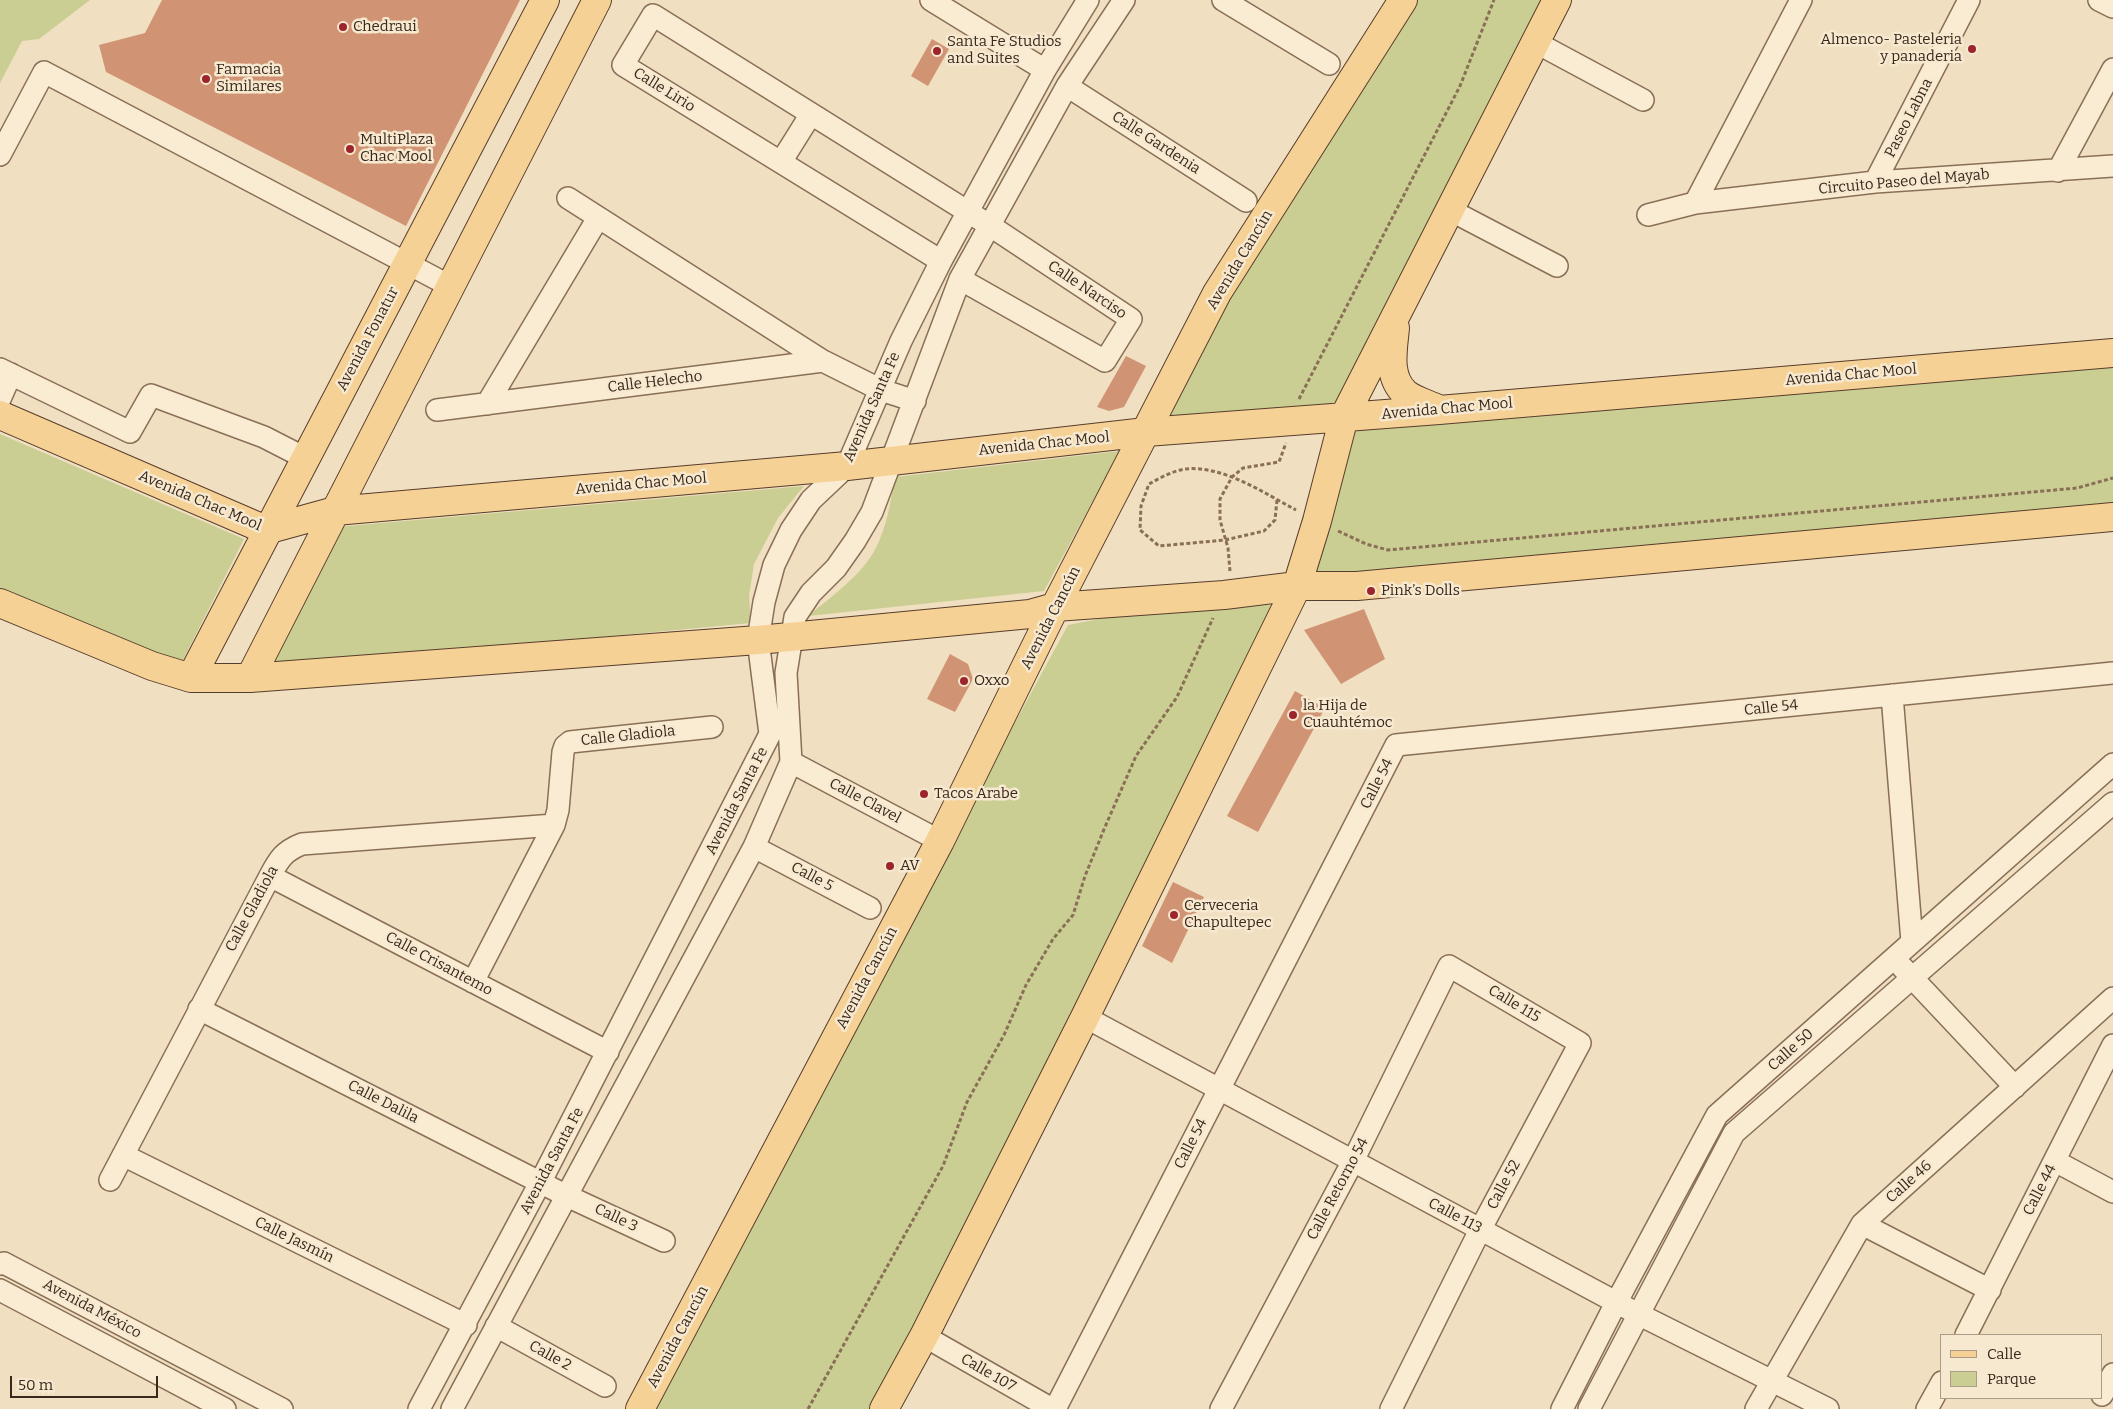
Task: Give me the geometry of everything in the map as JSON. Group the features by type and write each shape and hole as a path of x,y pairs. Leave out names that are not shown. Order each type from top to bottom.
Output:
{"main road":[{"name":"Avenida Fonatur","path":"190,678 545,0"},
{"path":"250,678 597,0"},
{"name":"Avenida Cancún","path":"640,1409 940,841 1043,616 1146,432 1218,293 1403,0"},
{"path":"884,1409 924,1336 1085,1017 1297,586 1317,521 1344,417 1556,0"},
{"path":"1396,315 1392,364 1397,380 1406,394 1439,410"},
{"name":"Avenida Chac Mool","path":"0,415 266,530 335,511 847,466 1146,432 1439,410 2113,353"},
{"path":"0,603 152,666 190,678 250,678 758,640 1043,616 1297,586 1357,586 2113,517"}],"street":[{"path":"931,0 1045,70"},
{"name":"Avenida Santa Fe","path":"419,1409 466,1325 541,1181 770,734 758,640 764,602 774,566 791,530 811,500 847,466 901,341 941,261 1045,70 1088,0"},
{"name":"Avenida Santa Fe","path":"452,1409 754,847 791,762 786,673 795,617 811,593 836,568 872,512 960,279 1066,86 1124,0"},
{"path":"1223,0 1328,64"},
{"path":"1694,203 1801,0"},
{"name":"Paseo Labna","path":"1875,182 1969,0"},
{"path":"2099,0 2113,7"},
{"name":"Calle Lirio","path":"941,261 624,65 653,15 989,225"},
{"path":"1535,42 1643,100"},
{"path":"2058,171 2113,69"},
{"path":"0,155 44,72 450,286"},
{"name":"Calle Gardenia","path":"1066,86 1246,201"},
{"path":"781,162 811,114"},
{"name":"Circuito Paseo del Mayab","path":"1648,215 1694,203 1875,182 2113,166"},
{"path":"568,198 823,361 881,390 915,402"},
{"path":"1450,210 1557,266"},
{"path":"487,404 598,218"},
{"name":"Calle Narciso","path":"960,279 1105,361 1131,320 989,225"},
{"name":"Calle Helecho","path":"437,410 823,361"},
{"path":"0,398 6,371 130,432 152,395 264,436 305,458"},
{"name":"Calle 54","path":"1054,1409 1396,745 2113,673"},
{"path":"1892,696 1912,942"},
{"name":"Calle Gladiola","path":"473,982 554,825 558,810 565,746 570,742 712,727"},
{"name":"Calle Clavel","path":"791,762 940,841"},
{"name":"Calle 50","path":"1562,1409 1616,1303 1717,1115 2113,764"},
{"name":"Calle 50","path":"1589,1409 1734,1132 2113,804"},
{"name":"Calle Gladiola","path":"110,1180 198,1009 270,876 280,858 290,848 302,844 554,825"},
{"name":"Calle 5","path":"754,847 870,908"},
{"name":"Calle Crisantemo","path":"270,876 608,1052"},
{"path":"1894,958 2015,1087"},
{"name":"Calle 115","path":"1449,966 1580,1043"},
{"name":"Calle Retorno 54","path":"1221,1409 1353,1161 1449,966"},
{"name":"Calle 46","path":"1756,1409 1862,1224 2113,998"},
{"name":"Calle Dalila","path":"198,1009 541,1181 567,1196"},
{"name":"Calle 113","path":"1085,1017 1616,1303 1828,1409"},
{"name":"Calle 52","path":"1391,1409 1480,1230 1580,1043"},
{"name":"Calle 44","path":"1967,1334 2113,1045"},
{"name":"Calle Jasmín","path":"123,1155 466,1325"},
{"path":"2055,1161 2113,1192"},
{"name":"Calle 3","path":"567,1196 664,1241"},
{"path":"1862,1224 1990,1290"},
{"name":"Avenida México","path":"0,1264 4,1263 282,1409"},
{"name":"Avenida México","path":"0,1290 226,1409"},
{"name":"Calle 2","path":"496,1326 605,1386"},
{"name":"Calle 107","path":"924,1336 1054,1409"},
{"path":"171,1380 183,1357"},
{"path":"2103,1392 2113,1374"},
{"path":"1927,1409 1940,1386"}],"path":[{"path":"808,1409 943,1166 967,1102 1004,1035 1026,985 1053,939 1073,916 1085,876 1136,756 1177,697 1224,595 1231,577 1220,520 1220,499 1232,477 1243,468 1279,462 1284,453 1301,393 1357,291 1460,86 1494,0"},
{"path":"1277,500 1274,520 1264,532 1225,540 1160,546 1140,530 1141,506 1149,484 1165,475 1185,469 1219,472 1232,477 1366,544 1388,550 2078,488 2113,478"}],"green space":[{"path":"0,0 90,0 39,39 22,41 0,83"},
{"path":"1403,0 1557,0 1338,410 1292,420 1170,416 1266,216"},
{"path":"2113,354 2113,515 1315,578 1317,521 1351,424"},
{"path":"0,434 244,539 182,662 153,655 0,593"},
{"path":"1120,451 1044,591 808,616 854,577 870,558 883,531 895,477"},
{"path":"804,486 778,518 754,564 749,596 751,623 281,667 271,656 336,527"},
{"path":"1224,595 1274,606 874,1409 642,1409 1068,625"}],"building":[{"name":"MultiPlaza Chac Mool","path":"162,0 520,0 406,226 106,72 99,45 145,33"},
{"path":"932,39 949,49 928,86 911,76"},
{"path":"1126,356 1146,366 1124,407 1109,411 1097,407"},
{"path":"1364,609 1385,659 1341,684 1304,630"},
{"path":"950,654 968,664 973,679 955,712 927,699"},
{"path":"1295,691 1325,708 1258,832 1227,816"},
{"path":"1173,882 1204,897 1172,963 1142,946"}],"place":[{"name":"Chedraui","path":"343,27"},
{"name":"Almenco- Pasteleria y panaderia","path":"1972,49"},
{"name":"Santa Fe Studios and Suites","path":"937,51"},
{"name":"Farmacia Similares","path":"206,79"},
{"name":"MultiPlaza Chac Mool","path":"350,149"},
{"name":"Pink’s Dolls","path":"1371,591"},
{"name":"Oxxo","path":"964,681"},
{"name":"la Hija de Cuauhtémoc","path":"1293,715"},
{"name":"Tacos Arabe","path":"924,794"},
{"name":"AV","path":"890,866"},
{"name":"Cerveceria Chapultepec","path":"1174,915"}]}
